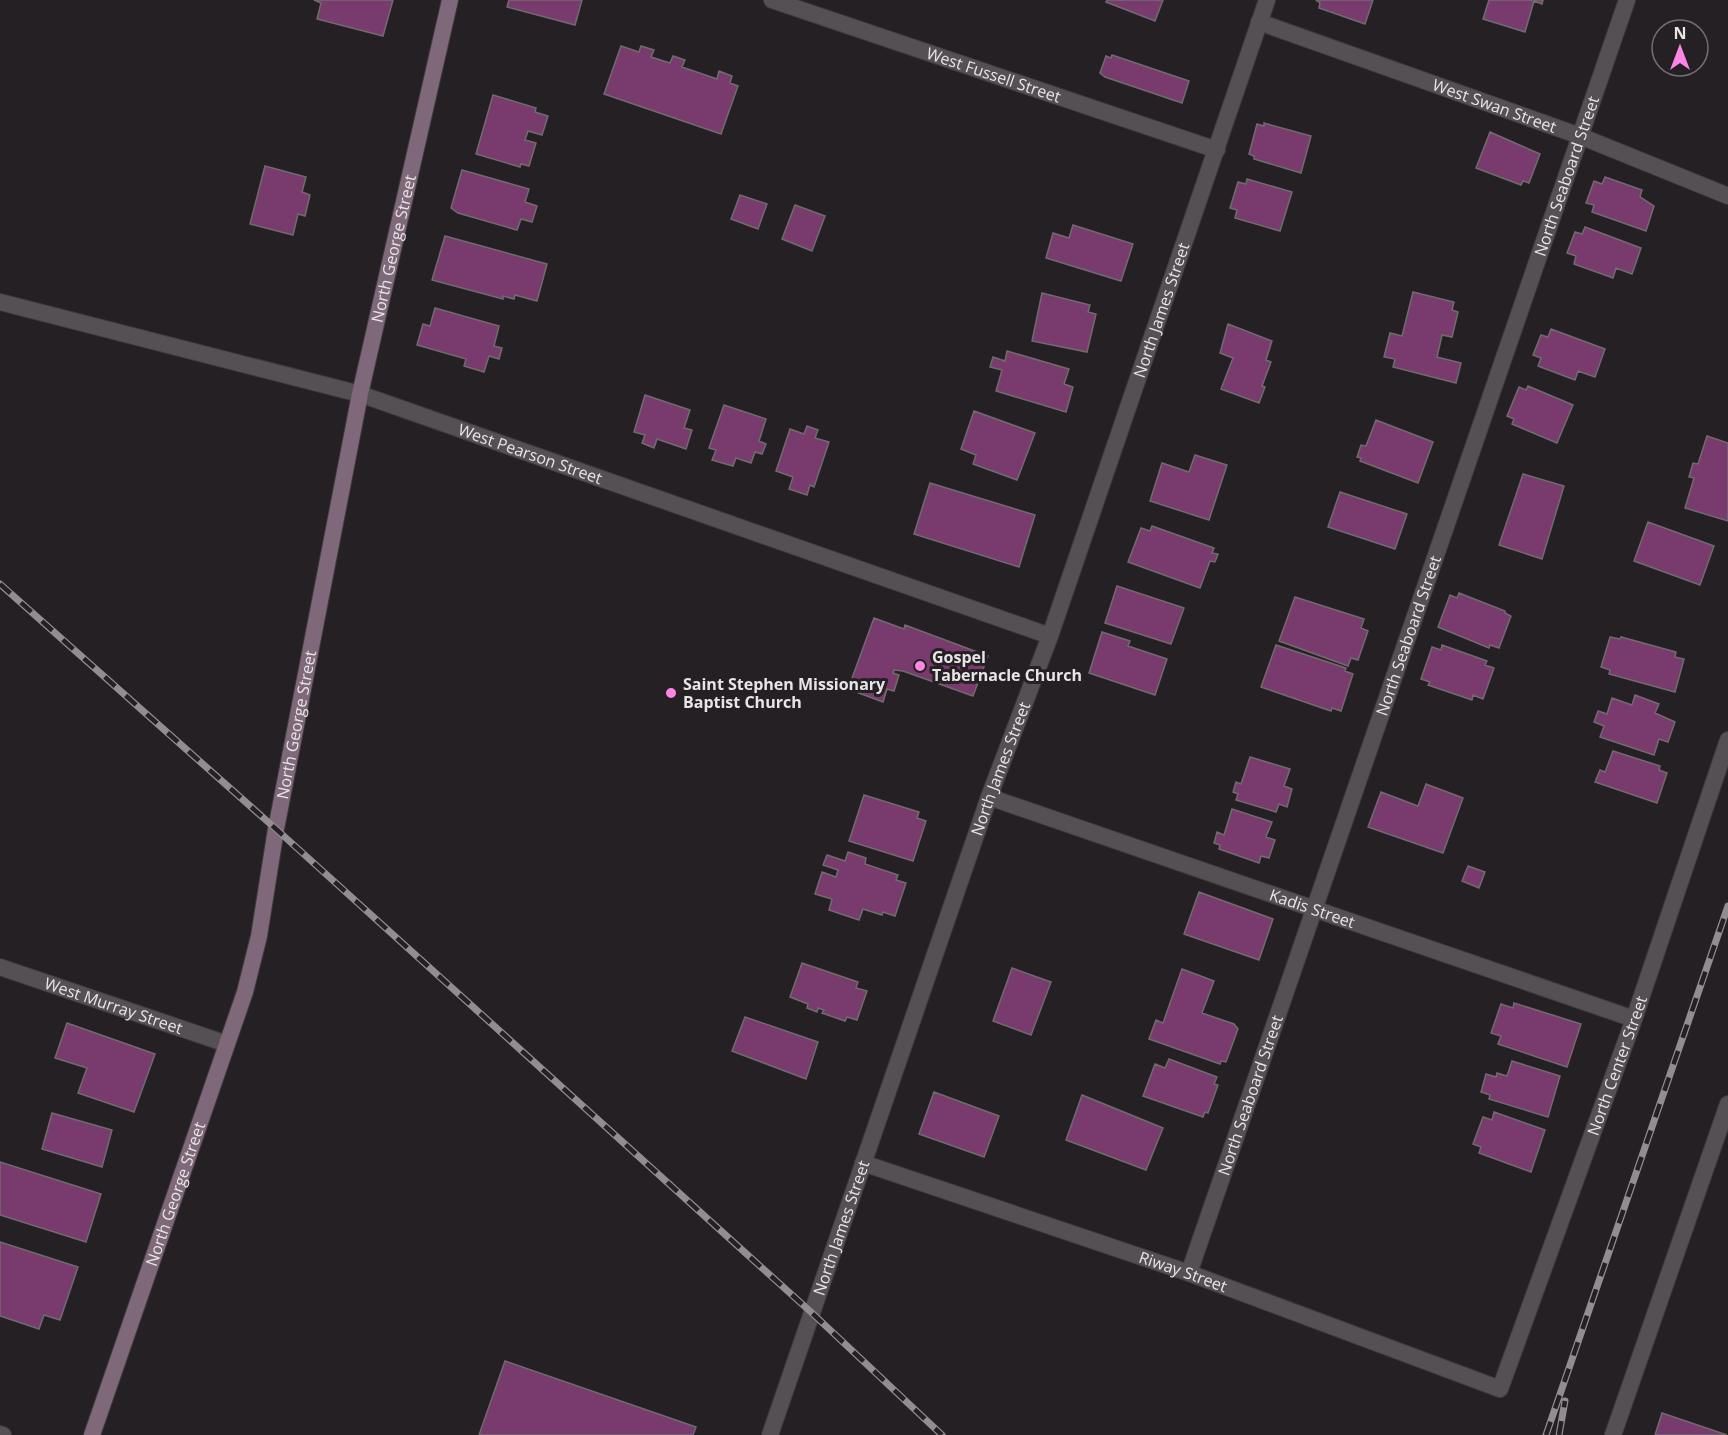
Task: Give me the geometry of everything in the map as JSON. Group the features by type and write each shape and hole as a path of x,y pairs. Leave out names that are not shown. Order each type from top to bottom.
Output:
{"main road":[{"name":"North George Street","path":"92,1435 245,992 259,936 276,829 360,394 450,0"}],"street":[{"name":"West Fussell Street","path":"772,0 1217,150"},
{"name":"North James Street","path":"770,1435 989,797 1050,636 1267,0"},
{"name":"North Seaboard Street","path":"1189,1273 1627,0"},
{"name":"West Swan Street","path":"1259,22 1580,136 1728,196"},
{"name":"West Pearson Street","path":"0,302 360,394 1050,636"},
{"name":"North Center Street","path":"1500,1389 1634,1019 1728,740"},
{"name":"Kadis Street","path":"989,797 1634,1019"},
{"name":"West Murray Street","path":"0,967 227,1044"},
{"path":"1613,1435 1728,1104"},
{"name":"Riway Street","path":"863,1163 1189,1273 1500,1389"}],"building":[{"path":"314,0 393,0 383,36 317,19 321,3"},
{"path":"509,0 582,0 575,25 507,7"},
{"path":"1107,0 1163,0 1155,21 1106,2"},
{"path":"1316,0 1373,0 1365,24 1319,8 1320,3"},
{"path":"1489,0 1543,0 1542,4 1534,1 1525,32 1483,19"},
{"path":"621,46 639,52 641,46 654,50 651,57 670,63 673,56 685,60 682,67 717,79 719,71 732,76 730,83 738,86 721,134 604,94"},
{"path":"1112,55 1189,81 1182,103 1105,77 1100,73 1106,56 1111,58"},
{"path":"493,95 536,108 535,112 548,116 542,135 528,131 525,140 536,143 529,166 521,164 520,167 476,154"},
{"path":"1264,123 1311,136 1301,173 1254,159 1254,156 1249,154 1257,124 1264,126"},
{"path":"1490,132 1540,154 1529,183 1523,181 1521,185 1476,168"},
{"path":"265,166 306,177 302,192 310,195 305,216 298,214 293,235 250,224"},
{"path":"462,170 529,189 525,202 537,206 532,222 521,219 517,230 458,213 451,208"},
{"path":"1605,177 1642,190 1640,197 1654,206 1646,231 1592,212 1594,205 1586,203 1594,181 1602,184"},
{"path":"1247,179 1292,192 1280,231 1235,218 1237,210 1230,208 1238,182 1246,184"},
{"path":"740,195 767,204 758,229 731,219"},
{"path":"795,205 825,216 812,251 782,239"},
{"path":"1073,225 1133,244 1121,281 1046,258 1053,233 1069,238"},
{"path":"1585,227 1641,248 1632,274 1616,268 1613,278 1574,264 1576,256 1567,253 1575,232 1582,234"},
{"path":"445,236 547,264 537,301 515,295 514,299 503,296 503,299 432,280"},
{"path":"1413,292 1454,302 1452,310 1458,312 1452,337 1442,335 1437,357 1461,363 1456,383 1393,367 1395,359 1384,357 1390,333 1402,336"},
{"path":"1042,293 1090,305 1088,312 1096,314 1087,352 1032,341"},
{"path":"435,308 499,326 494,346 502,348 499,359 489,356 484,372 464,366 466,359 417,345 423,324 430,326"},
{"path":"1228,324 1272,341 1266,360 1271,362 1262,386 1265,387 1259,403 1221,389 1233,358 1220,353"},
{"path":"1551,329 1605,349 1595,377 1578,371 1575,380 1538,366 1541,358 1533,355 1541,335 1548,337"},
{"path":"1007,351 1069,369 1064,384 1073,387 1066,412 996,391 1002,370 990,367 993,357 1005,361"},
{"path":"1528,386 1573,405 1557,443 1512,424 1514,419 1507,416 1519,387 1526,390"},
{"path":"645,395 690,410 684,428 692,430 686,449 657,439 654,448 642,443 645,435 634,432"},
{"path":"724,405 766,419 759,441 766,444 762,454 755,452 751,463 736,458 733,466 712,460 716,450 709,448"},
{"path":"974,411 1035,433 1017,480 973,464 976,455 961,449"},
{"path":"1376,420 1433,442 1418,483 1360,461 1361,458 1357,457 1361,445 1366,446"},
{"path":"807,426 818,430 815,438 829,442 814,487 810,485 807,495 789,489 793,477 776,471 790,429 804,434"},
{"path":"1707,436 1728,443 1728,521 1685,508 1694,478 1689,477 1693,463 1698,464"},
{"path":"1195,455 1227,465 1209,520 1150,501 1162,463 1189,472"},
{"path":"1523,474 1564,486 1542,559 1499,545"},
{"path":"930,483 1035,515 1019,567 914,534"},
{"path":"1340,492 1407,514 1395,549 1328,527"},
{"path":"1648,522 1714,546 1700,585 1634,561"},
{"path":"1152,526 1214,548 1212,553 1218,554 1215,562 1210,561 1200,588 1128,562 1141,528 1150,531"},
{"path":"1117,586 1184,608 1171,644 1105,623"},
{"path":"1459,593 1505,611 1511,616 1499,648 1490,645 1489,648 1438,627 1450,595 1457,598"},
{"path":"1295,597 1364,619 1361,628 1368,631 1358,660 1351,658 1348,666 1279,641"},
{"path":"874,618 904,629 905,625 988,656 973,696 903,671 894,670 893,673 899,675 894,691 887,689 883,702 848,689"},
{"path":"1102,632 1130,641 1128,646 1167,659 1155,695 1089,673"},
{"path":"1610,637 1620,639 1621,637 1676,652 1675,657 1684,659 1675,692 1609,674 1610,670 1601,667"},
{"path":"1276,645 1346,668 1345,671 1353,674 1341,711 1332,708 1331,711 1261,687"},
{"path":"1442,645 1487,661 1485,665 1494,668 1483,699 1473,695 1472,700 1428,685 1430,682 1421,679 1432,647 1441,650"},
{"path":"1635,695 1659,704 1655,713 1675,722 1668,742 1659,739 1654,755 1600,737 1604,726 1594,722 1598,711 1607,714 1612,698 1632,705"},
{"path":"1613,751 1660,766 1659,770 1667,773 1657,803 1595,782 1600,770 1605,772"},
{"path":"1250,757 1290,769 1284,786 1292,789 1287,807 1279,804 1276,812 1236,800 1238,794 1233,792 1236,782 1241,784"},
{"path":"1426,784 1463,798 1443,853 1368,827 1381,792 1418,806"},
{"path":"864,795 919,812 917,818 926,821 913,861 849,841"},
{"path":"1232,809 1272,822 1266,837 1275,840 1269,858 1261,856 1259,863 1219,849 1220,845 1214,843 1217,832 1224,835"},
{"path":"848,852 866,858 865,864 898,875 896,880 906,883 895,916 883,912 882,915 863,909 859,920 829,910 832,899 815,894 822,872 836,877 838,870 823,865 827,855 845,861"},
{"path":"1468,866 1485,872 1479,888 1462,881"},
{"path":"1199,892 1273,919 1259,960 1184,934"},
{"path":"802,963 858,982 856,988 867,991 857,1020 847,1017 845,1021 822,1013 824,1010 818,1008 817,1012 807,1008 808,1004 790,997"},
{"path":"1012,968 1051,982 1031,1035 993,1021"},
{"path":"1182,969 1214,981 1202,1013 1234,1024 1238,1029 1226,1062 1221,1061 1220,1064 1149,1039 1156,1020 1163,1023"},
{"path":"1514,1003 1581,1024 1567,1067 1498,1044 1501,1036 1491,1033 1501,1004 1513,1008"},
{"path":"745,1017 818,1042 806,1079 732,1051"},
{"path":"67,1023 155,1054 134,1112 78,1093 87,1068 55,1058"},
{"path":"1169,1059 1217,1077 1214,1084 1218,1085 1208,1113 1205,1112 1203,1117 1143,1096 1155,1064 1165,1068"},
{"path":"1512,1061 1560,1076 1548,1117 1489,1099 1490,1095 1481,1092 1486,1074 1496,1077 1497,1073 1507,1076"},
{"path":"934,1092 999,1116 984,1157 919,1134"},
{"path":"1082,1095 1163,1128 1146,1170 1066,1140"},
{"path":"1494,1112 1545,1130 1531,1172 1479,1153 1481,1147 1473,1144 1483,1117 1492,1120"},
{"path":"52,1113 112,1130 102,1167 42,1149"},
{"path":"0,1162 101,1194 86,1242 0,1215"},
{"path":"0,1242 78,1267 60,1320 44,1315 39,1329 0,1316"},
{"path":"505,1361 696,1427 693,1435 479,1435"},
{"path":"1662,1413 1727,1435 1655,1435"}],"railway":[{"path":"0,584 276,829 812,1313 942,1435"},
{"path":"1546,1435 1728,906"},
{"path":"1559,1435 1565,1401"}],"place":[{"name":"Gospel Tabernacle Church","path":"920,666"},
{"name":"Saint Stephen Missionary Baptist Church","path":"671,693"}]}
